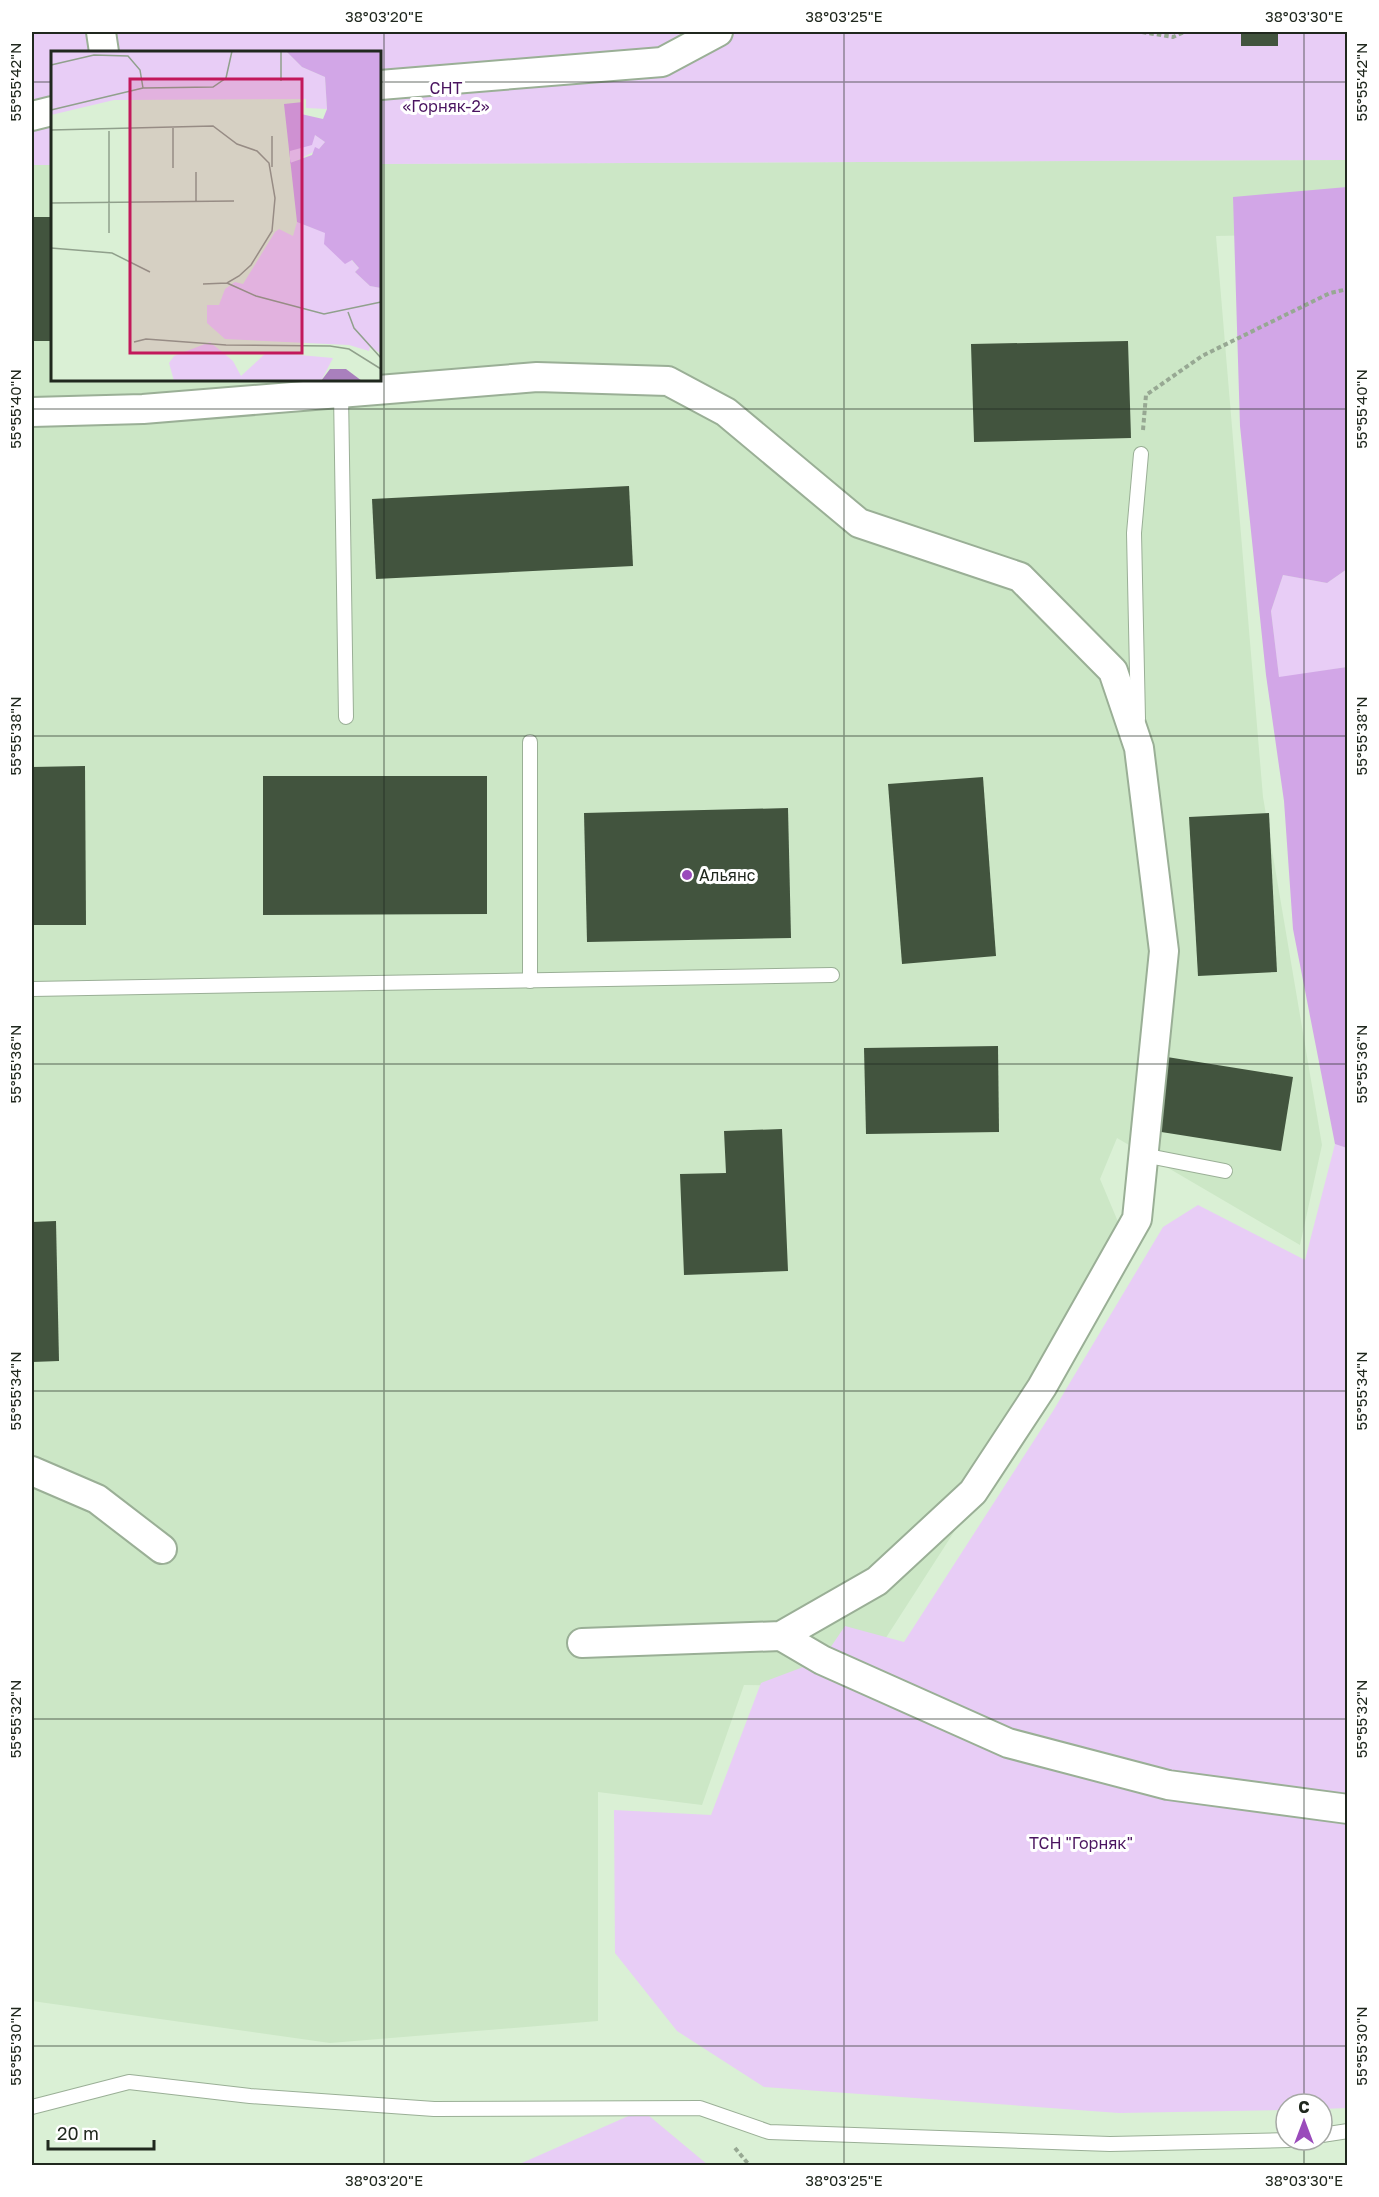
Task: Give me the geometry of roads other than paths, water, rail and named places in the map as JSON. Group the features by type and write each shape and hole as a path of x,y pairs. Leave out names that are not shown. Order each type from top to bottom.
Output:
{"street":[{"path":"101,32 104,51"},
{"path":"381,85 662,62 718,32"},
{"path":"32,116 51,111"},
{"path":"32,412 143,409 537,377 668,381 726,412 859,523 1020,578 1113,671 1139,748 1164,951 1137,1219 1042,1387 973,1492 877,1581 781,1636 582,1643"},
{"path":"32,1471 97,1499 162,1549"},
{"path":"781,1636 822,1660 1008,1743 1168,1785 1347,1809"}],"lane":[{"path":"341,393 346,717"},
{"path":"1139,748 1134,533 1141,454"},
{"path":"530,742 530,981"},
{"path":"32,989 832,975"},
{"path":"1143,1155 1226,1171"},
{"path":"32,2108 129,2082 250,2096 434,2109 700,2108 769,2132 1110,2144 1274,2140"}],"place":[{"name":"Альянс","path":"687,875"}],"park label":[{"name":"СНТ «Горняк-2»","path":"446,97"},
{"name":"ТСН \"Горняк\"","path":"1081,1843"}]}
